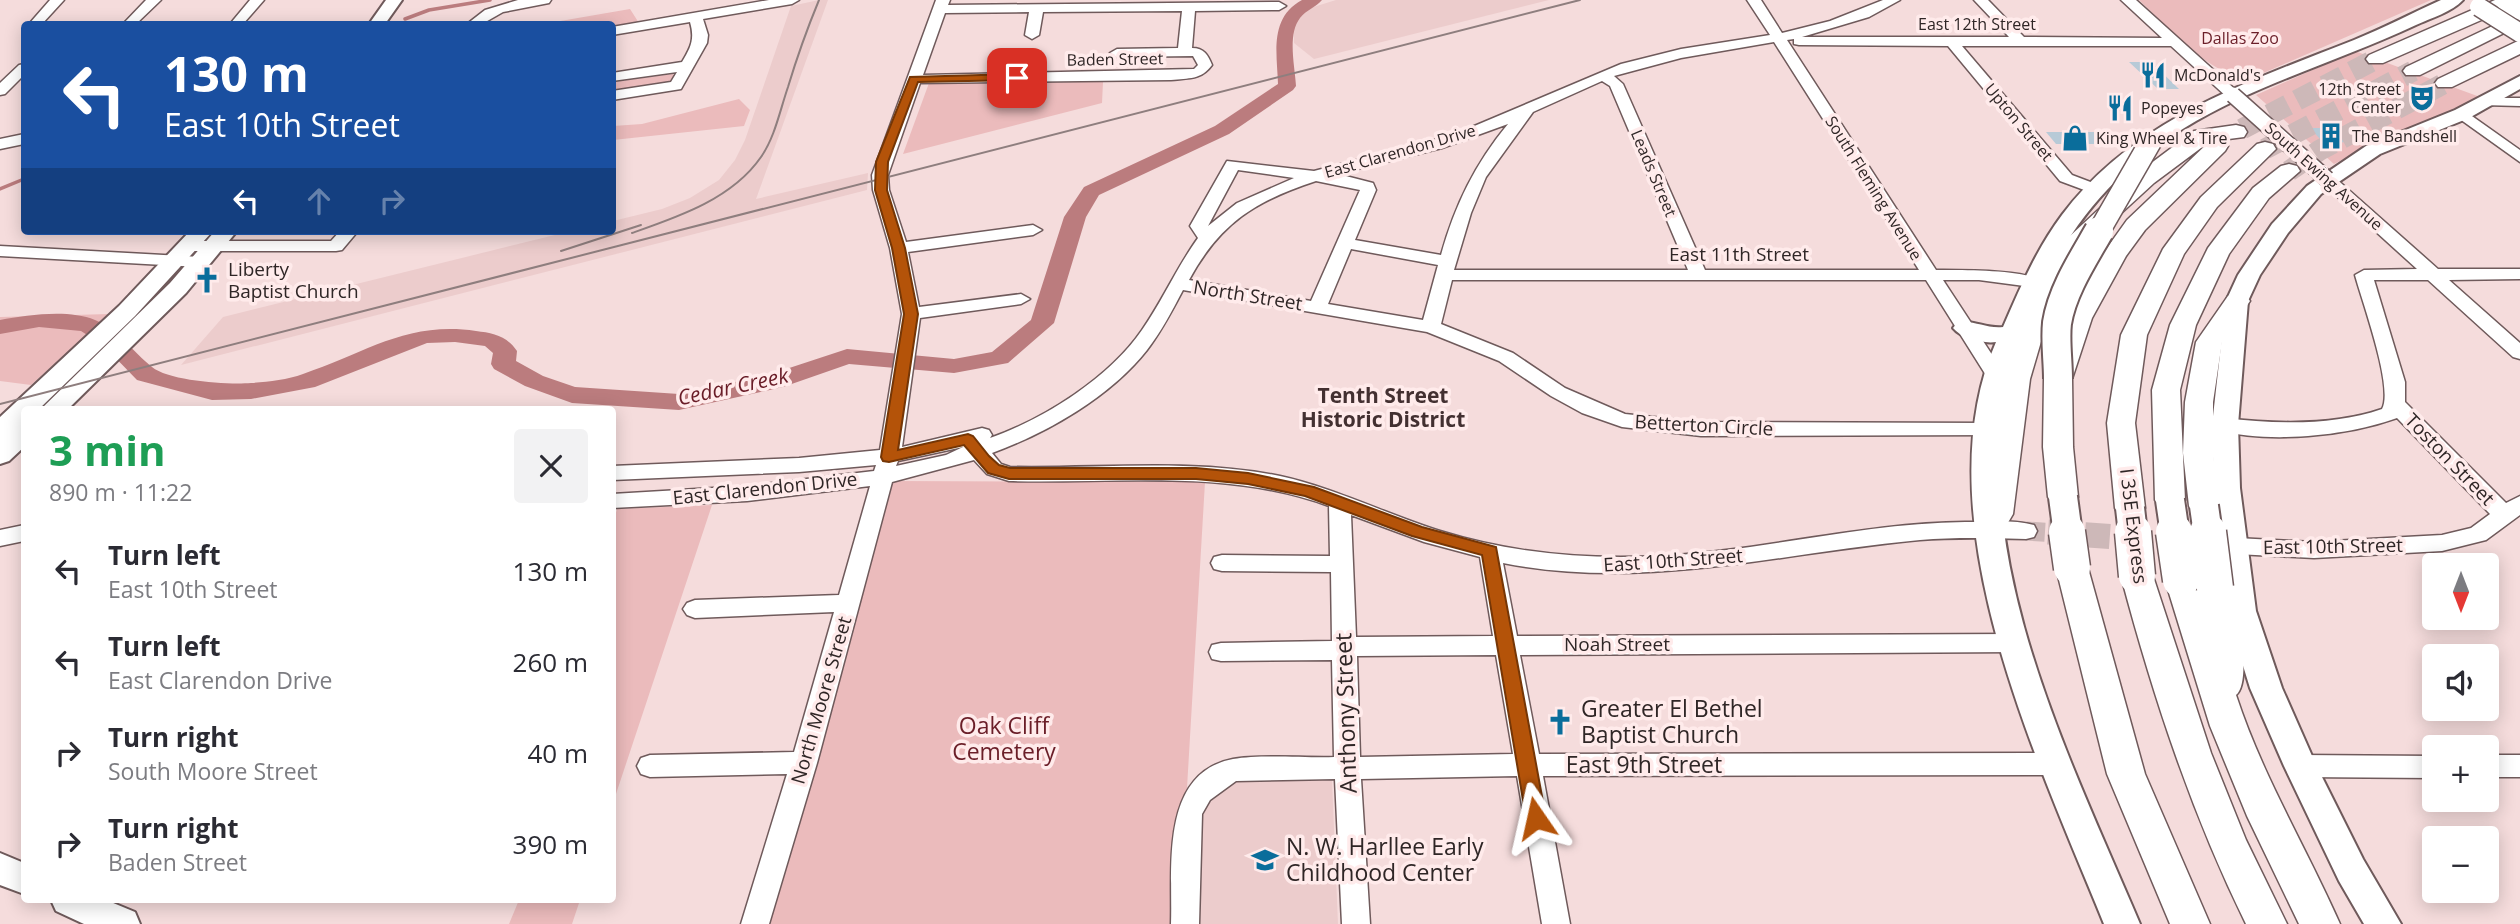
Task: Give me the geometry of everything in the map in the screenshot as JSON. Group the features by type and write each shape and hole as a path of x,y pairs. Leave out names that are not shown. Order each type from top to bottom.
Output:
{"highway":[{"path":"2376,59 2512,0"},
{"path":"2413,71 2520,18"},
{"path":"2520,46 2445,83 2520,67"},
{"path":"1988,530 1998,514 2016,379 2034,321 2069,248 2147,178 2202,136 2239,131 2209,152 2136,225 2114,256 2079,318 2058,379"},
{"path":"2151,141 2131,182 2080,266 2058,316 2058,447 2072,568 2157,895 2171,924"},
{"name":"I 35E Express","path":"2265,149 2209,202 2172,254 2134,335 2122,423 2137,576 2161,662 2193,757 2246,885 2267,924"},
{"path":"2289,171 2262,193 2217,253 2183,325 2166,390 2170,500 2182,580 2228,726 2266,816 2320,924"},
{"path":"2228,726 2224,636 2198,453 2199,402 2209,342 2237,301"},
{"path":"2126,774 2190,924"}],"main road":[{"path":"370,21 375,0"},
{"path":"370,21 394,0"},
{"path":"2504,0 2520,10"},
{"path":"2122,924 2055,764 1993,569 1983,483 1988,430 1996,376 2032,282 2060,230 2095,189 2151,141 2179,122 2233,95 2365,41 2453,1 2484,4 2520,18"},
{"path":"2484,4 2520,33"},
{"path":"2383,924 2351,870 2300,766 2266,688 2241,611 2226,545 2225,425 2237,301 2249,275 2280,229 2314,190 2327,180 2373,150 2517,92"},
{"path":"32,406 92,358 136,316 201,246"},
{"path":"1965,328 1993,337 2012,333"},
{"path":"55,406 92,358"},
{"path":"0,431 21,414"},
{"path":"0,455 21,436"},
{"path":"0,868 21,878"},
{"path":"76,903 122,924"}],"street":[{"path":"38,21 57,0"},
{"path":"132,21 154,0"},
{"path":"239,21 257,0"},
{"path":"477,21 489,11 544,0"},
{"path":"616,30 696,17 729,5 792,0"},
{"name":"South Fleming Avenue","path":"1754,0 1996,376"},
{"name":"East Clarendon Drive","path":"616,501 834,484 887,466 1029,430 1070,405 1128,360 1149,336 1207,239 1225,219 1249,203 1314,176 1458,138 1603,75 1681,53 1780,38 1849,19 1893,0"},
{"path":"1981,0 2021,42"},
{"name":"South Ewing Avenue","path":"2128,0 2520,353"},
{"path":"942,4 1037,7 1279,6"},
{"name":"North Moore Street","path":"755,924 804,763 887,466 911,314 899,248 881,190 880,175 942,4"},
{"path":"1032,35 1037,7"},
{"path":"1117,53 1191,52 1189,7"},
{"path":"616,96 669,89 678,83 701,35 696,17"},
{"name":"East 12th Street","path":"1780,38 1811,42 2174,42"},
{"name":"Upton Street","path":"1952,42 2066,178 2095,189"},
{"name":"Baden Street","path":"914,79 1190,75 1203,70 1205,65 1202,57 1191,52"},
{"path":"616,76 686,66"},
{"path":"0,91 21,71"},
{"name":"Leads Street","path":"1603,75 1616,84 1699,276"},
{"path":"0,91 21,87"},
{"path":"1431,327 1446,267 1470,194 1489,159 1526,110"},
{"path":"2462,114 2520,157"},
{"path":"1458,138 1479,141 1489,159"},
{"path":"0,144 21,140"},
{"path":"1207,239 1199,226 1233,164 1356,182 1367,186 1368,190 1318,307"},
{"path":"899,248 1033,230"},
{"path":"0,251 336,246 346,235"},
{"name":"East 11th Street","path":"1345,243 1446,267 1464,276 1929,275 2000,276 2032,282"},
{"path":"2225,425 2336,426 2361,424 2390,413 2395,404 2395,382 2364,275 2520,274"},
{"name":"North Street","path":"1179,284 1318,307"},
{"path":"911,314 1021,299"},
{"name":"Betterton Circle","path":"1318,307 1431,327 1506,358 1558,392 1589,408 1622,420 1701,429 1988,430"},
{"name":"Toston Street","path":"2395,404 2512,510"},
{"name":"East 10th Street","path":"972,446 994,469 1009,474 1219,475 1279,484 1340,502 1418,532 1490,551 1572,564 1642,566 1686,563 1918,532 2026,531"},
{"name":"East Clarendon Drive","path":"616,473 729,467 887,466"},
{"path":"720,494 729,467"},
{"name":"Anthony Street","path":"1340,502 1356,924"},
{"name":"East 10th Street","path":"2226,545 2314,550 2442,543 2478,534 2512,510"},
{"path":"0,527 21,530"},
{"path":"0,538 21,532"},
{"path":"1490,551 1504,645 1556,924"},
{"path":"1222,563 1341,564"},
{"path":"695,609 849,603"},
{"name":"Noah Street","path":"1221,652 1344,650 1358,646 2015,643"},
{"path":"650,766 804,763"},
{"name":"East 9th Street","path":"1186,913 1189,814 1194,798 1204,786 1233,770 1526,765 2055,764"},
{"path":"2300,766 2422,767"},
{"path":"2499,766 2520,766"}],"shaded area":[{"path":"828,0 756,199 868,173 867,190 181,365 223,317 555,235 616,235 616,220 662,209 690,198 719,180 735,160 745,140 791,6"},
{"path":"1336,0 1549,0 1314,59 1294,43 1294,13"},
{"name":"N. W. Harllee Early Childhood Center","path":"1237,779 1332,780 1338,924 1191,924 1197,796"}],"green space":[{"name":"Dallas Zoo","path":"2139,0 2431,0 2252,78 2238,77 2207,61"},
{"path":"630,9 639,23 616,27 616,21 560,21"},
{"path":"2355,51 2480,97 2461,109 2374,144 2334,164 2256,95"},
{"path":"673,74 676,78 673,83 616,92 616,82"},
{"path":"1103,82 1102,103 903,154 929,83"},
{"path":"739,99 750,110 744,126 616,140 616,126 642,124"},
{"path":"110,314 31,385 0,381 0,317"},
{"name":"Oak Cliff Cemetery","path":"889,481 1205,482 1179,924 755,924"},
{"path":"712,505 616,794 616,513 617,509"},
{"path":"518,903 579,903 572,924 509,924"}],"building":[{"name":"McDonald's","path":"2129,62 2151,62 2179,89 2158,89"},
{"name":"The Bandshell","path":"2310,128 2344,133 2348,142 2328,143"},
{"name":"King Wheel & Tire","path":"2046,132 2094,132 2105,144 2056,144"}],"waterway":[{"path":"405,19 429,10 490,0"},
{"name":"Cedar Creek","path":"0,327 39,320 87,325 112,341 146,375 212,392 251,391 306,382 401,343 426,336 455,335 492,340 505,351 503,364 534,381 572,395 679,402 774,382 847,356 954,366 999,358 1042,323 1075,217 1091,191 1222,130 1287,86 1287,25 1292,15 1314,0"},
{"path":"0,189 21,180"}],"tunnel":[{"path":"2242,129 2376,59"},
{"path":"2265,149 2413,71"},
{"path":"2289,171 2320,150 2445,83"},
{"path":"2026,531 2073,534"},
{"path":"2048,532 2185,542"}],"tram line":[{"path":"632,233 703,205 749,172 761,157 774,132 819,0"},
{"path":"0,404 1580,0"},
{"path":"616,233 641,225"},
{"path":"561,251 610,235"}],"place":[{"name":"McDonald's","path":"2153,75"},
{"name":"12th Street Center","path":"2422,98"},
{"name":"Popeyes","path":"2120,108"},
{"name":"The Bandshell","path":"2331,136"},
{"name":"King Wheel & Tire","path":"2075,138"},
{"name":"Liberty Baptist Church","path":"207,280"},
{"name":"Greater El Bethel Baptist Church","path":"1560,722"},
{"name":"N. W. Harllee Early Childhood Center","path":"1265,860"}],"district":[{"name":"Tenth Street Historic District","path":"1383,408"}],"route":[{"path":"1017,78 914,79 882,162 881,190 899,248 911,314 889,457 968,439 994,469 1009,474 1196,474 1248,478 1308,491 1418,532 1490,551 1504,645 1536,818"}]}
